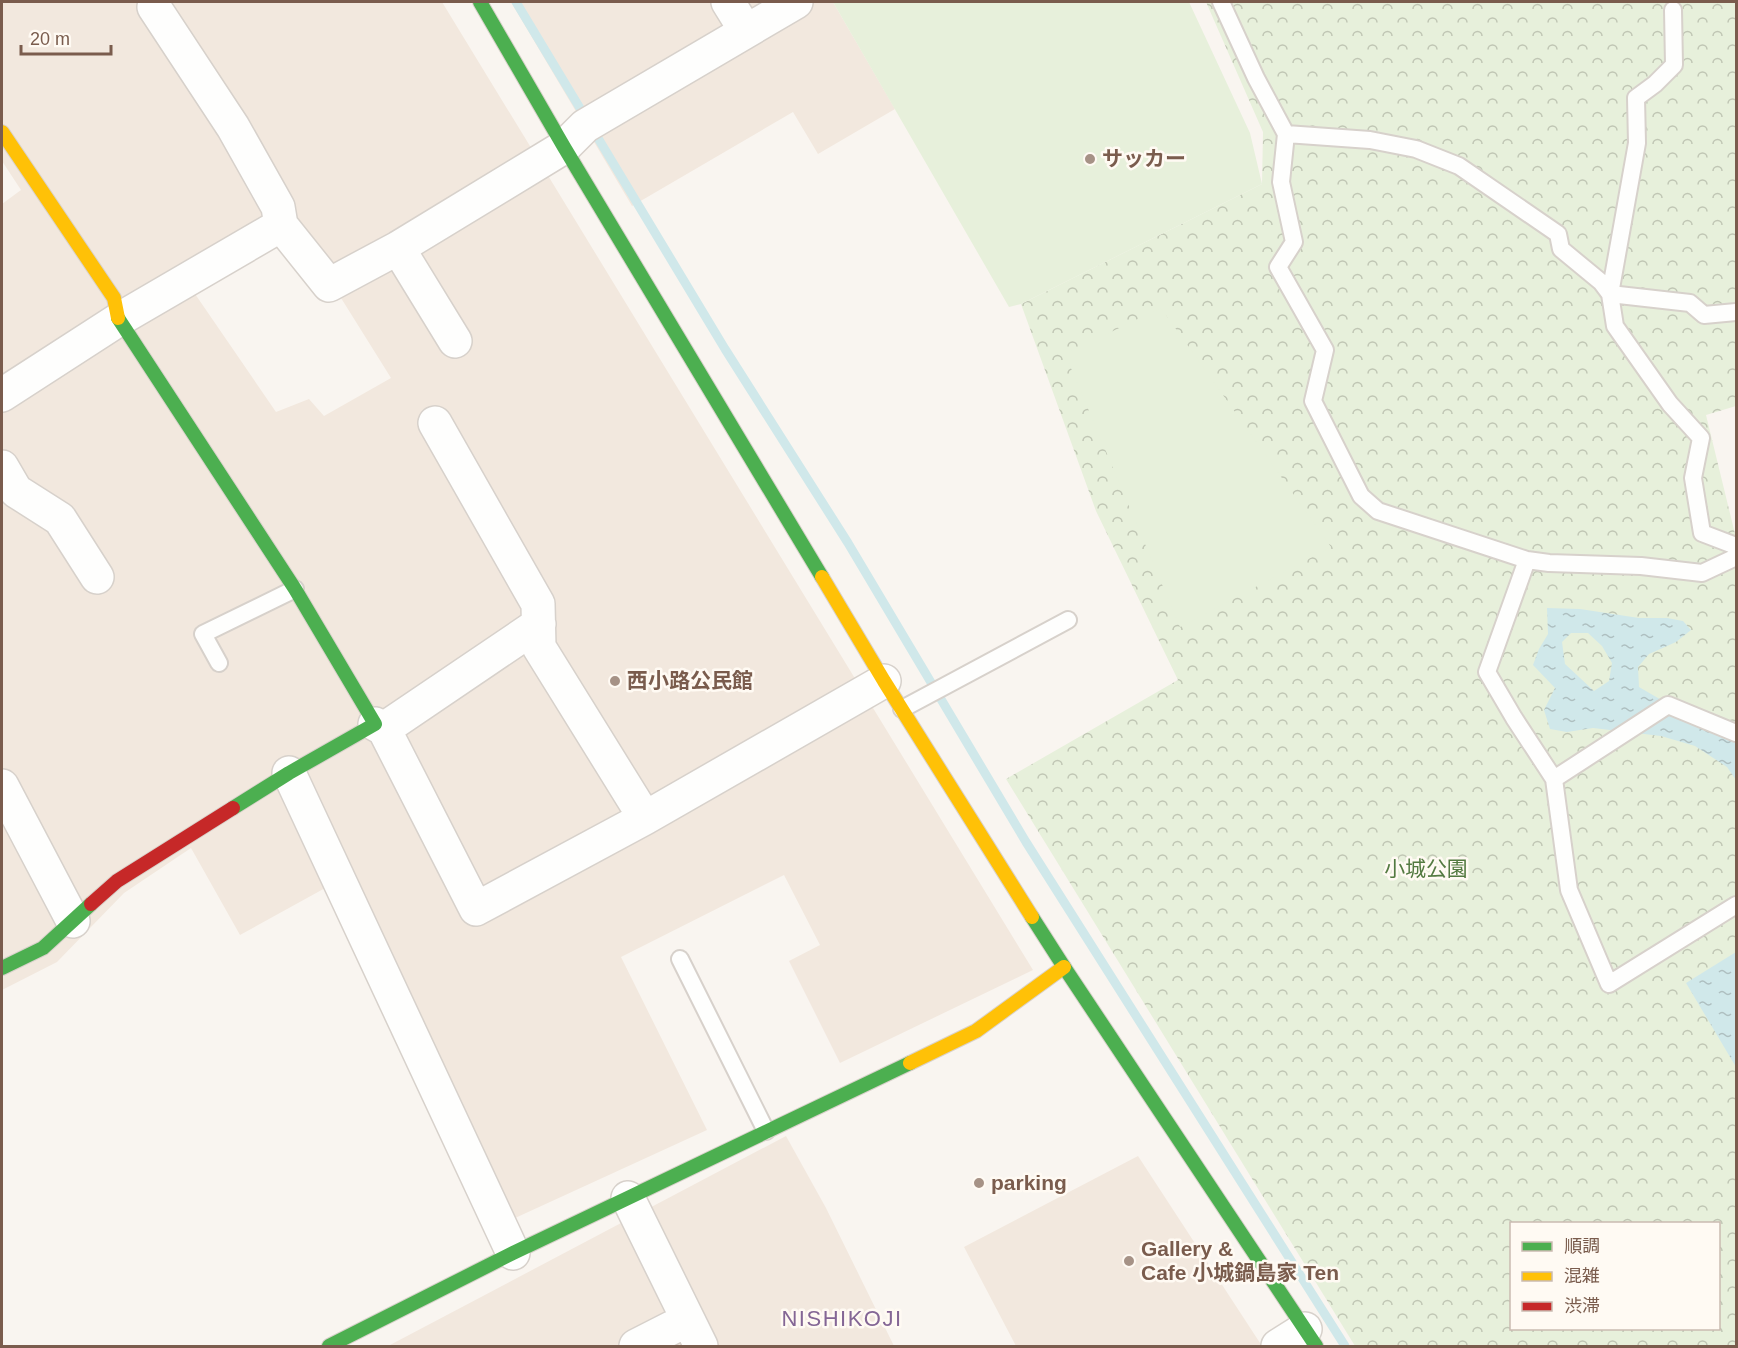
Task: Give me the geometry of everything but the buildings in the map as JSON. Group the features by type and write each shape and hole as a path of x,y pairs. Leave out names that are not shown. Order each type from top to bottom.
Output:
{"street":[{"path":"480,2 583,130 884,681 1064,967 1311,1338 1278,1347"},
{"path":"728,2 746,31"},
{"path":"154,7 233,127 278,207 281,225 328,285 398,248 583,130 796,2"},
{"path":"2,132 114,298 118,320 295,589 380,726 476,909 645,818 884,681"},
{"path":"2,395 118,320 281,225"},
{"path":"398,248 455,341"},
{"path":"435,423 538,604 539,647 645,818"},
{"path":"2,467 16,491 60,519 97,577"},
{"path":"2,968 43,948 117,881 289,773 380,726 539,624"},
{"path":"289,773 513,1253"},
{"path":"2,786 73,921"},
{"path":"329,1347 513,1253 976,1031 1064,967"},
{"path":"628,1198 694,1333 636,1347"}],"lane":[{"path":"1221,2 1256,78 1286,134 1281,182 1294,242 1278,267 1325,350 1313,401 1361,496 1378,511 1527,560 1549,563 1641,566 1702,573 1737,558"},
{"path":"1673,10 1674,65 1655,84 1636,98 1637,142 1610,294 1615,326 1670,404 1701,438 1693,478 1702,533 1737,546"},
{"path":"1286,134 1370,140 1416,150 1459,166 1558,234 1561,249 1601,282 1610,294 1690,303 1704,315 1737,312"},
{"path":"1527,560 1487,672 1554,779 1569,890 1609,984 1737,904"},
{"path":"219,663 203,634 295,589"},
{"path":"902,709 1068,621"},
{"path":"1554,779 1668,705 1737,733"},
{"path":"680,959 766,1131"}],"shaded area":[{"path":"2,2 442,2 1033,970 840,1063 789,961 820,945 784,875 621,957 707,1130 487,1231 327,887 240,935 191,848 124,893 57,962 2,990 2,204 21,190 2,161","holes":["275,244 341,298 391,378 324,416 309,399 276,412 193,291"]},
{"path":"511,2 833,2 895,109 818,154 793,112 632,206"},
{"path":"786,1136 826,1208 894,1346 390,1346 390,1345"},
{"path":"1138,1156 1262,1346 1016,1346 964,1247"}],"green space":[{"name":"サッカー","path":"833,2 1189,2 1250,133 1262,184 1021,304 1009,307"},
{"name":"小城公園","path":"1206,2 1736,2 1736,406 1706,415 1736,538 1736,1346 1355,1346 1006,779 1178,680 1096,511 1021,304 1262,184 1263,132"},
{"path":"1161,308 1331,547 1180,627 1065,354"}],"water":[{"path":"1547,608 1580,609 1639,618 1667,618 1683,621 1691,630 1676,642 1649,654 1638,667 1639,687 1670,705 1736,725 1736,780 1727,767 1695,746 1661,736 1593,728 1567,732 1550,729 1544,710 1555,688 1533,665 1548,634","holes":["1571,633 1588,633 1602,646 1612,663 1609,681 1594,691 1565,664 1562,642"]},
{"path":"1736,952 1736,1067 1686,983"}],"waterway":[{"path":"516,2 725,349 848,543 1026,842 1345,1346"}],"traffic: fast":[{"path":"480,2 564,147 822,577"},
{"path":"118,318 295,589 375,724 233,808"},
{"path":"2,968 43,948 91,904"},
{"path":"1032,917 1316,1346"},
{"path":"329,1346 513,1253 910,1063"}],"traffic: slow":[{"path":"2,132 114,298 118,318"},
{"path":"822,577 884,681 1032,917"},
{"path":"910,1063 976,1031 1064,967"}],"traffic: jam":[{"path":"91,904 117,881 233,808"}],"place":[{"name":"サッカー","path":"1090,159"},
{"name":"西小路公民館","path":"615,681"},
{"name":"parking","path":"979,1183"},
{"name":"Gallery & Cafe 小城鍋島家 Ten","path":"1129,1261"}],"district":[{"name":"NISHIKOJI","path":"842,1318"}]}
